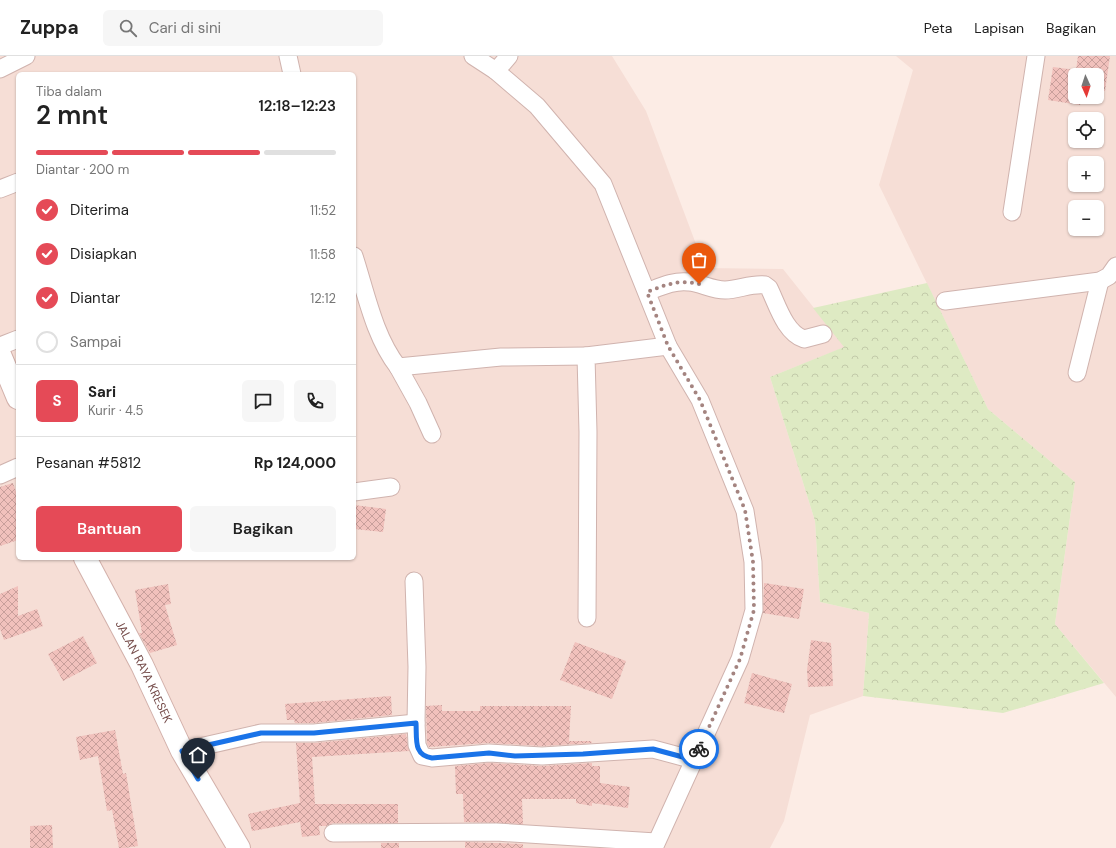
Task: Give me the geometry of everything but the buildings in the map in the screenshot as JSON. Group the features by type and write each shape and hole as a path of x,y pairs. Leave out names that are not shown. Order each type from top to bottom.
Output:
{"main road":[{"path":"0,356 16,393"},
{"name":"JALAN RAYA KRESEK","path":"86,560 142,665 182,751 239,848"}],"street":[{"path":"0,70 26,56"},
{"path":"288,56 292,72"},
{"path":"333,833 496,832 655,845 740,659 754,610 753,562 745,510 700,400 668,346 603,184 502,64 473,56"},
{"path":"1012,212 1036,56"},
{"path":"0,189 16,183"},
{"path":"356,262 380,337 418,403 432,434"},
{"path":"945,300 1110,277 1077,374"},
{"path":"647,292 673,282 681,281 713,289 725,290 765,285 769,288 784,320 793,334 804,339 824,334"},
{"path":"0,346 16,341"},
{"path":"398,367 500,357 586,356 668,346"},
{"path":"586,356 588,432 587,618"},
{"path":"0,475 16,468"},
{"path":"356,492 391,487"},
{"path":"414,580 418,667 416,723 417,745 420,754 425,757 489,753 515,756 549,756 653,749 694,760"},
{"path":"182,751 261,733 314,733 416,723"}],"shaded area":[{"path":"0,56 612,56 646,111 705,268 783,269 845,347 770,377 815,521 820,602 869,613 863,696 810,715 784,821 770,848 0,848"},
{"path":"896,56 1116,56 1116,697 1055,624 1075,482 988,409 879,185 913,70"}],"green space":[{"path":"927,283 988,409 1075,482 1055,624 1104,683 1003,713 863,696 869,613 820,602 815,521 770,377 844,347 813,308"}],"way so far":[{"path":"699,284 681,281 673,282 647,292 668,346 700,400 745,510 753,562 754,610 740,659 699,749"}],"route":[{"path":"198,779 182,751 261,733 314,733 416,723 417,745 420,754 425,757 432,758 489,753 515,756 542,756 653,749 663,750 694,760 699,749"}]}
